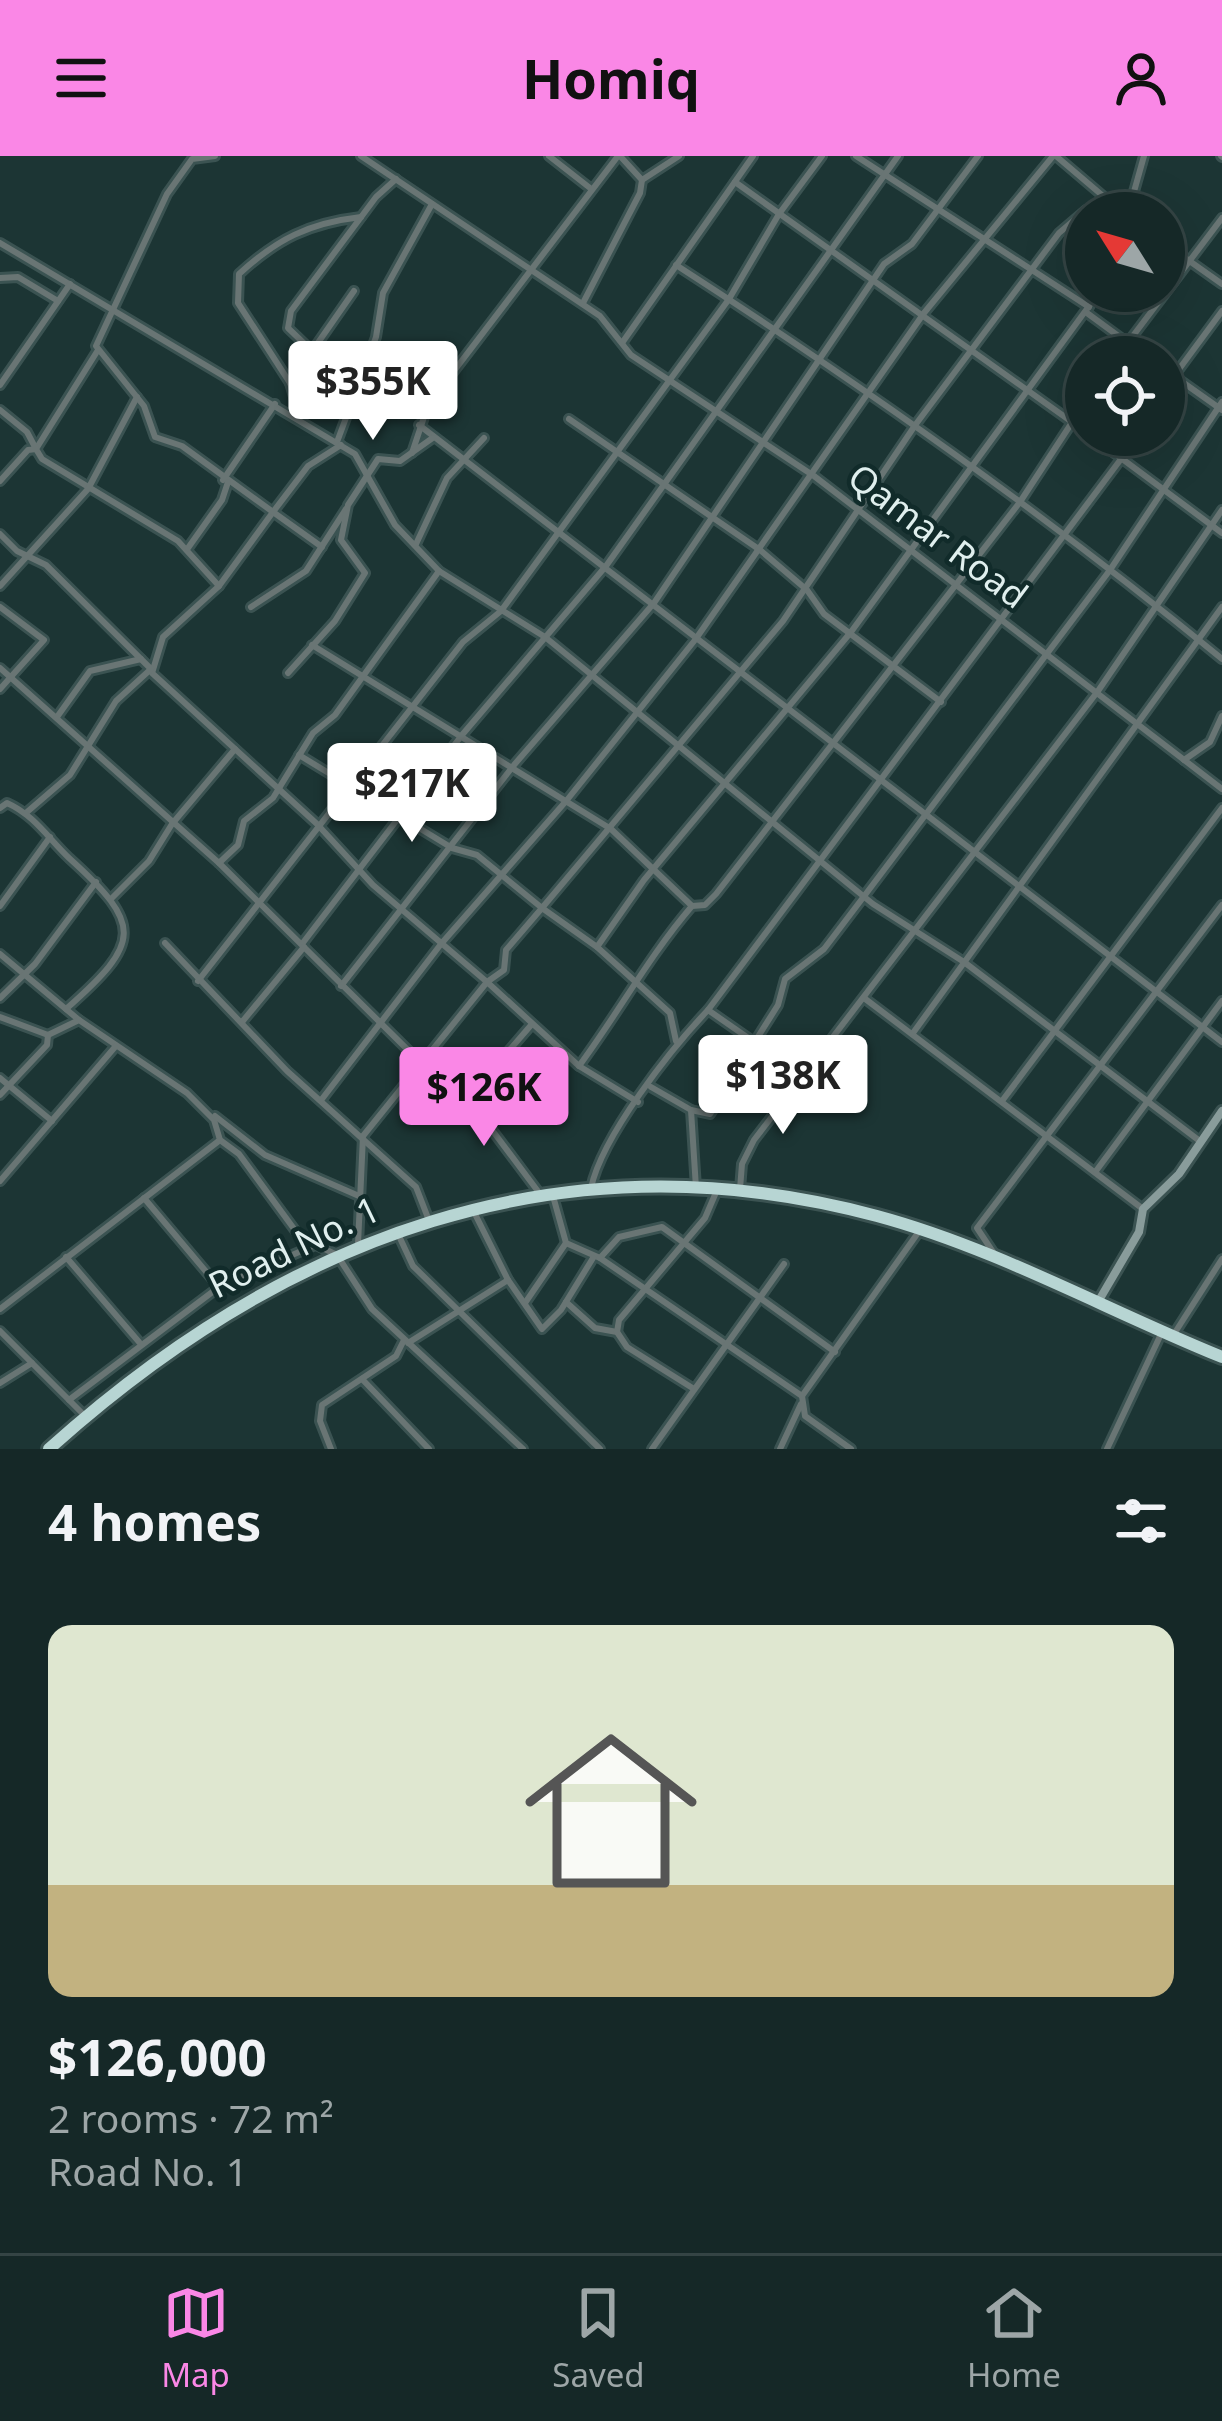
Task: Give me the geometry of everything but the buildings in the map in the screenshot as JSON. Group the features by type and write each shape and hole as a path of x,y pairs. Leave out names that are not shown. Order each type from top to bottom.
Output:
{"highway":[{"name":"Road No. 1","path":"49,1449 214,1319 358,1244 472,1207 591,1188 740,1189 878,1216 1222,1357"}],"street":[{"path":"215,156 193,158 167,194 96,340 98,350 137,397 155,436 182,446 322,548"},
{"name":"Qamar Road","path":"361,156 583,304 631,355 814,476 1222,789"},
{"path":"549,156 590,188"},
{"path":"412,453 428,405 590,188 619,156 642,180"},
{"path":"583,304 632,217 642,180 679,156"},
{"path":"620,339 753,156"},
{"path":"198,981 475,627 501,610 729,299 779,214 822,156"},
{"path":"856,156 987,237 1004,256 1035,270 1065,293"},
{"path":"242,1022 462,735 605,566 898,156"},
{"path":"341,986 514,765 654,603 874,279 912,244 978,156"},
{"path":"322,1099 441,944 567,800 695,640 924,314 1054,156 1098,192"},
{"path":"1132,192 1144,156"},
{"path":"312,351 287,328 291,311 361,217 396,179"},
{"path":"735,182 1065,416"},
{"path":"28,812 70,775 116,701 151,669 156,648 179,616 218,586 308,466 339,444 376,337 383,293 432,204"},
{"path":"301,417 290,383 238,303 239,274 277,240 324,221 361,217"},
{"path":"1132,336 1222,218"},
{"path":"358,1244 363,1136 487,982 499,977 506,950 681,749 807,590 916,424 1065,229"},
{"path":"0,243 33,268 70,284 301,417 361,460 395,524 439,571 545,638 896,921 915,928 964,962 1201,1142"},
{"path":"1185,257 1222,284"},
{"path":"676,265 916,424 1067,534 1222,659"},
{"path":"0,278 18,277 58,301"},
{"path":"0,385 70,284"},
{"path":"290,383 354,291"},
{"path":"1185,366 1222,311"},
{"path":"597,947 653,869 727,786 850,632 972,469 1024,389 1086,312"},
{"path":"1090,312 1119,336"},
{"path":"36,449 98,350"},
{"path":"651,1086 691,1110 710,1114 716,1109 778,1005 785,979 824,949 922,813 1048,654 1220,406 1185,383"},
{"path":"0,586 88,489 137,397"},
{"path":"188,548 222,500 225,481 275,404"},
{"path":"0,410 27,432 36,449 88,489 188,548 218,586"},
{"path":"569,419 760,550 807,590 819,609 941,702"},
{"path":"419,425 1222,1042"},
{"path":"579,1066 639,985 647,962 692,906 705,905 716,894 835,745 1020,502 1065,432"},
{"path":"251,607 294,582 322,548 378,459 400,461 434,437"},
{"path":"416,544 447,478 484,438"},
{"path":"0,481 28,450 36,449"},
{"path":"1115,456 1222,532"},
{"path":"591,1188 599,1160 676,1041 708,1010 1004,621 1123,456"},
{"path":"288,674 365,572 341,540 348,505"},
{"path":"740,1189 742,1164 754,1141 1099,691 1222,510"},
{"path":"0,534 16,551 31,555 141,659 171,694 317,824 441,944 579,1066 638,1102"},
{"path":"219,863 235,850 247,817 280,790 299,755 439,571"},
{"path":"0,607 44,640 0,688"},
{"path":"913,1034 1222,608"},
{"path":"312,645 514,765 611,829 692,906"},
{"path":"57,717 90,671 141,659"},
{"path":"0,668 219,863 424,1065 468,1098 547,1194 566,1243 596,1258 802,1398 806,1416 850,1449"},
{"path":"1184,760 1210,742 1222,716"},
{"path":"112,898 149,861 172,824 235,749"},
{"path":"299,755 452,848 477,855 597,947 670,1012 676,1041"},
{"path":"0,808 7,803 28,812 112,898 125,922 124,943 101,978 66,1010"},
{"path":"1002,1101 1222,808"},
{"path":"0,906 50,837"},
{"path":"0,998 26,974 96,882"},
{"path":"999,1262 977,1228 1222,905"},
{"path":"165,943 287,1071 416,1187 428,1218"},
{"path":"0,954 79,1020 170,1079 214,1120 220,1140 239,1154 300,1237 337,1255 372,1309 523,1449"},
{"path":"865,998 1143,1209"},
{"path":"1096,1171 1222,1001"},
{"path":"708,1010 801,1076"},
{"path":"0,1017 48,1035 79,1020"},
{"path":"468,1098 532,1024"},
{"path":"0,1095 46,1046 48,1035"},
{"path":"0,1181 116,1046"},
{"path":"0,1078 52,1121"},
{"path":"201,1108 265,1155 359,1196"},
{"path":"691,1110 696,1188"},
{"path":"1097,1304 1139,1232 1143,1209 1222,1112"},
{"path":"0,1309 220,1140"},
{"path":"694,1389 627,1347 617,1332 619,1320 712,1207 718,1188"},
{"path":"143,1197 219,1287"},
{"path":"472,1207 508,1280 542,1329 596,1258 619,1238 654,1226 835,1352"},
{"path":"397,1229 413,1266 600,1449"},
{"path":"780,1449 802,1398 920,1230"},
{"path":"525,1304 566,1243"},
{"path":"69,1400 139,1342 219,1287 315,1245"},
{"path":"66,1257 139,1342"},
{"path":"1106,1449 1167,1335 1222,1259"},
{"path":"657,1447 784,1264"},
{"path":"331,1449 320,1421 322,1405 396,1356 406,1342 508,1280"},
{"path":"566,1302 595,1328 617,1332"},
{"path":"0,1331 85,1417"},
{"path":"0,1383 32,1363"},
{"path":"362,1378 428,1449"}]}
